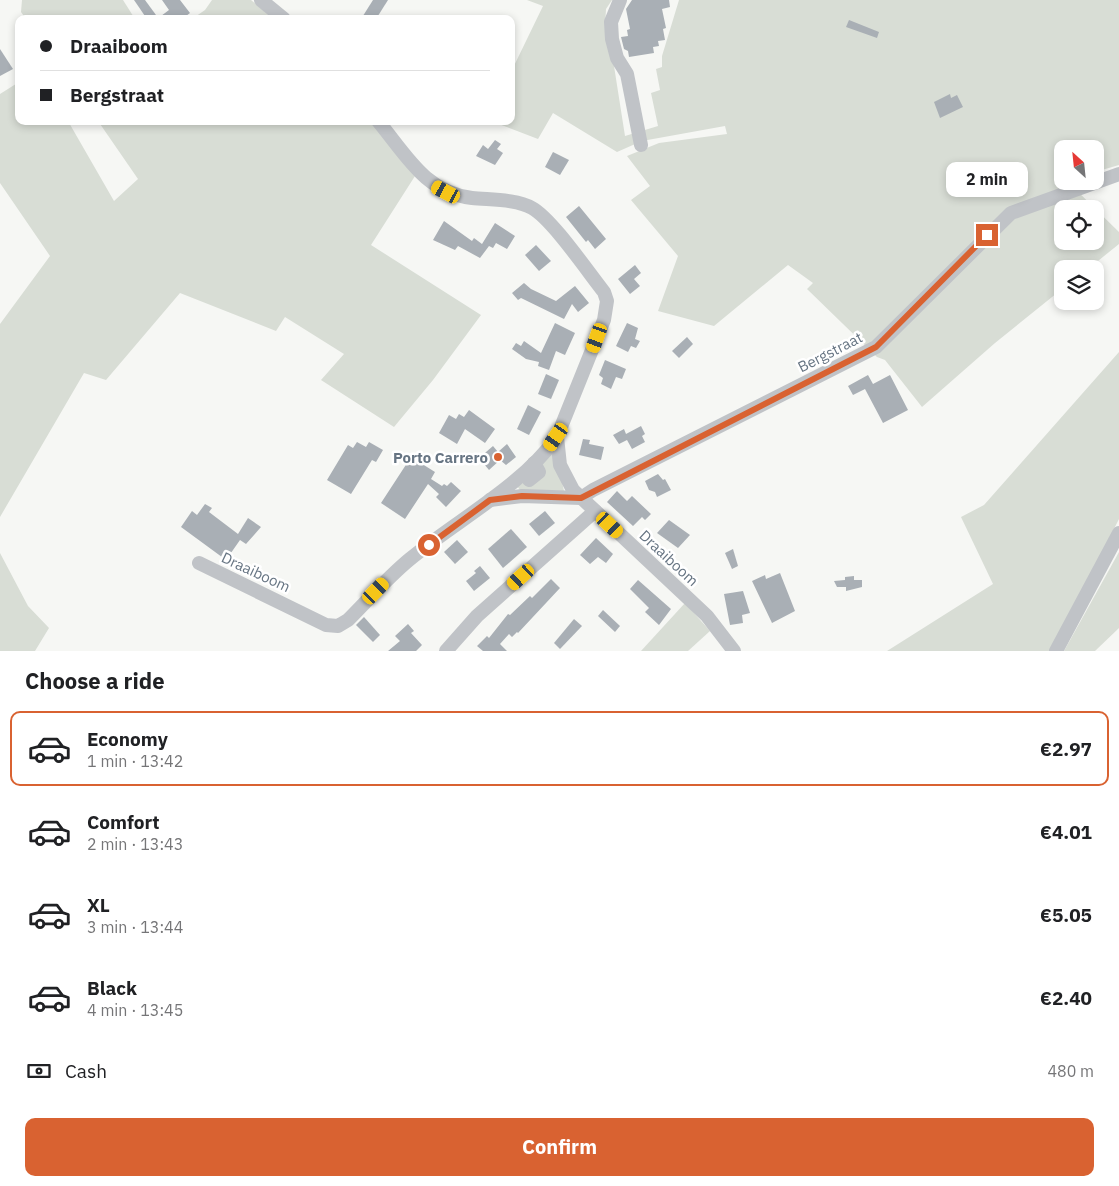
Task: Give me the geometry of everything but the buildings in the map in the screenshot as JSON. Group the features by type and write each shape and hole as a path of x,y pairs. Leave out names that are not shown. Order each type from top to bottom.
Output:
{"street":[{"path":"261,0 279,15"},
{"path":"620,0 611,22 612,39 617,58 627,74 641,145"},
{"name":"Draaiboom","path":"199,563 326,625 338,626 348,620 412,558 490,500 534,463 546,452 556,437 604,320 607,301 604,292 542,215 522,204 462,197 431,184 381,125"},
{"name":"Bergstraat","path":"581,498 876,347 1011,213 1119,174"},
{"name":"Draaiboom","path":"556,437 558,455 565,476 581,498 701,611 734,651"},
{"path":"529,480 539,472 534,463"},
{"name":"Draaiboom","path":"490,500 522,496 581,498"},
{"path":"446,651 477,616 595,511"},
{"path":"1056,651 1119,533"}],"shaded area":[{"path":"22,0 123,0 132,15 23,15 21,12"},
{"path":"212,0 251,0 268,15 198,15 205,10"},
{"path":"527,0 612,0 606,9 605,27 614,66 625,136 658,126 651,93 660,90 656,69 662,67 662,56 679,0 1119,0 1119,165 1104,169 1104,140 1054,140 1054,190 1076,190 1086,200 1054,200 1054,250 1104,250 1104,217 1119,232 1119,244 1099,260 1054,260 1054,295 995,343 922,407 885,360 877,357 807,289 813,283 788,265 714,326 658,311 678,256 631,200 650,186 627,156 659,143 727,134 725,126 642,141 617,152 553,113 538,139 501,125 515,125 515,64 543,6"},
{"path":"15,85 15,125 70,125 114,201 138,179 101,125 375,125 415,176 371,245 481,315 433,380 394,427 321,380 344,354 285,317 276,331 180,293 106,380 84,373 0,517 0,324 50,256 0,183 0,94"},
{"path":"1119,352 1119,519 1052,651 887,651 993,584 961,517 984,505"},
{"path":"554,444 564,491 520,490 517,486"},
{"path":"1119,552 1119,628 1095,651 1064,651"},
{"path":"0,553 28,606 49,628 35,651 0,651"},
{"path":"685,603 710,631 688,651 641,651"}],"place":[{"name":"Porto Carrero","path":"498,457"}],"route":[{"path":"429,545 490,500 522,496 581,498 593,490 876,347 987,235"}]}
